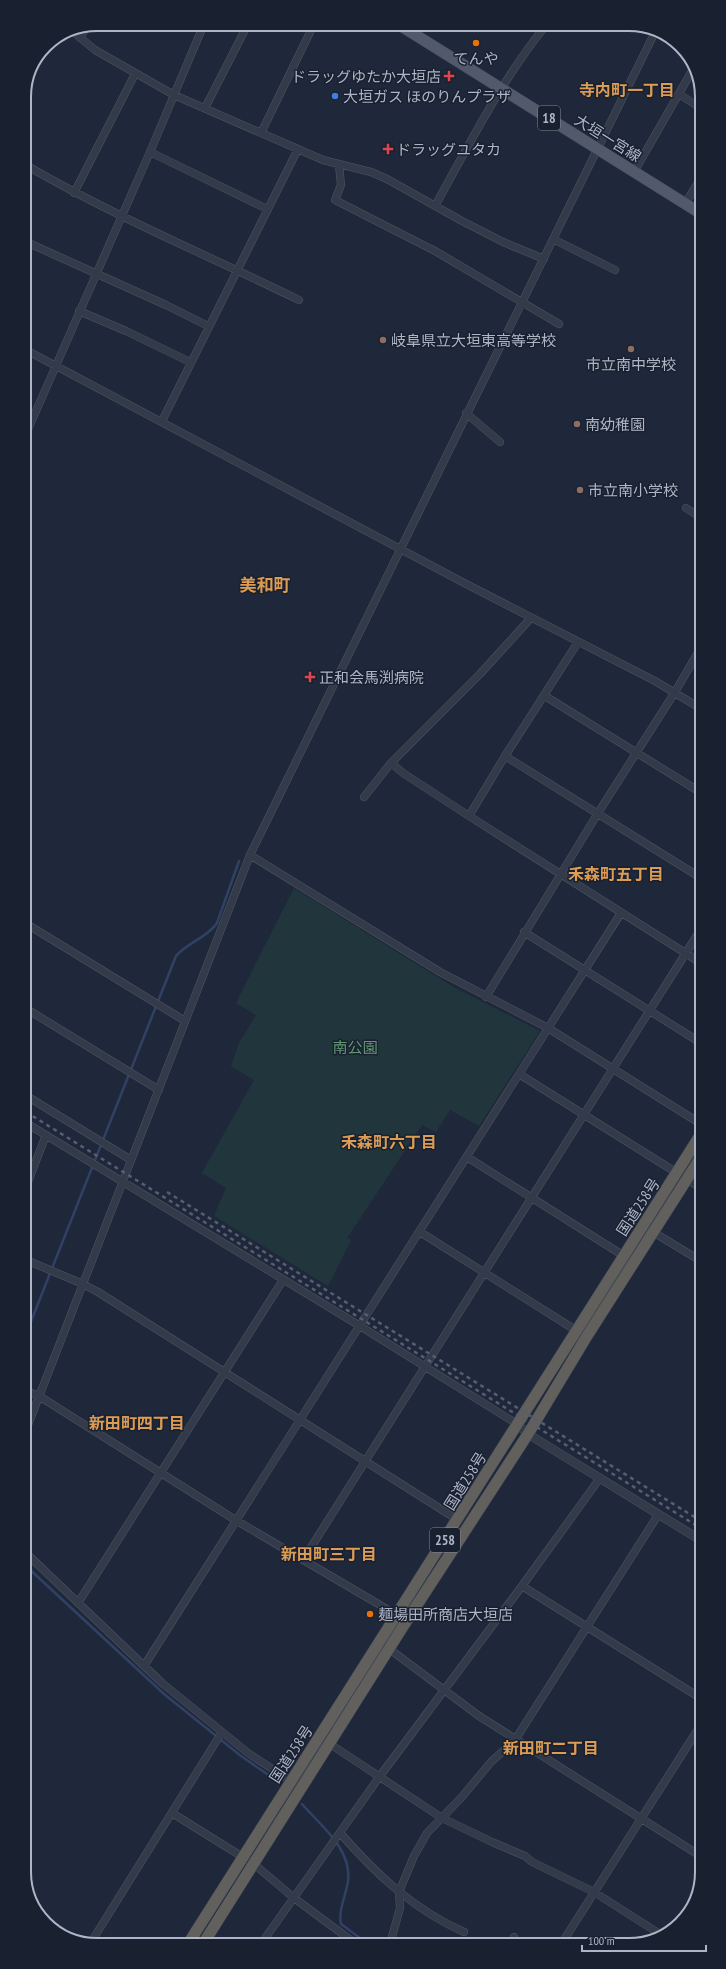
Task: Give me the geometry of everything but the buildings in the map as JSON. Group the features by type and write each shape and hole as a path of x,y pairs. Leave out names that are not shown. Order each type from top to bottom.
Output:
{"highway":[{"name":"国道258号","path":"192,1938 291,1781 528,1434 587,1336 653,1232 682,1177 695,1148"},
{"name":"国道258号","path":"207,1938 330,1744 385,1645 397,1615 517,1424 624,1256 682,1177 695,1163"}],"main road":[{"name":"大垣一宮線","path":"412,31 501,89 695,210"}],"street":[{"path":"31,422 120,216 150,152 201,31"},
{"path":"205,108 244,31"},
{"path":"261,132 311,31"},
{"path":"435,206 501,89 524,52 541,31"},
{"path":"80,38 83,33"},
{"path":"77,35 95,50 174,96 261,132 323,160 371,172 387,179 503,242 544,258"},
{"path":"31,1417 250,855 466,413 654,36"},
{"path":"74,193 135,74"},
{"path":"634,172 690,74"},
{"path":"679,94 695,103"},
{"path":"162,421 236,270 298,149"},
{"path":"150,152 267,209"},
{"path":"339,165 341,185 335,200 435,250 559,324"},
{"path":"31,168 74,193 120,216 299,300"},
{"path":"685,204 695,188"},
{"path":"553,239 615,270"},
{"path":"31,244 96,272 208,326"},
{"path":"79,311 126,331 190,362"},
{"path":"31,353 531,618 675,692 695,705"},
{"path":"466,413 500,442"},
{"path":"686,508 695,514"},
{"path":"364,797 391,763 480,674 531,618"},
{"path":"469,816 505,756 545,696 578,642"},
{"path":"486,997 524,932 637,753 695,658"},
{"path":"545,696 695,789"},
{"path":"505,756 695,874"},
{"path":"391,763 403,773 560,875 695,959"},
{"path":"250,855 381,937 464,986 524,1014 548,1028 695,1120"},
{"path":"144,1666 621,913"},
{"path":"31,927 185,1021"},
{"path":"524,932 695,1039"},
{"path":"303,1560 695,939"},
{"path":"31,1012 159,1090"},
{"path":"519,1074 695,1185"},
{"path":"31,1098 131,1160"},
{"path":"31,1126 360,1326 517,1424 528,1434 695,1537"},
{"path":"31,1174 46,1136"},
{"path":"467,1158 624,1256"},
{"path":"420,1232 577,1331"},
{"path":"653,1232 695,1257"},
{"path":"31,1262 83,1284 458,1520"},
{"path":"78,1603 283,1280"},
{"path":"31,1393 39,1396 237,1521 397,1615"},
{"path":"265,1938 341,1834 380,1776 522,1586 600,1478"},
{"path":"392,1938 400,1908 399,1892 414,1856 427,1833 461,1798 491,1762 515,1740 658,1515"},
{"path":"31,1558 144,1666 248,1753 291,1781"},
{"path":"522,1586 695,1695"},
{"path":"385,1645 444,1690 515,1740 695,1853"},
{"path":"94,1938 222,1732"},
{"path":"565,1938 695,1734"},
{"path":"330,1744 442,1818 471,1833 525,1856 532,1862 594,1892 656,1932"},
{"path":"172,1813 254,1864 294,1898 348,1938"},
{"path":"341,1834 365,1862 422,1911 464,1932"}],"green space":[{"name":"南公園","path":"294,888 455,988 540,1031 479,1126 450,1110 436,1132 422,1125 347,1238 351,1240 328,1286 214,1216 226,1188 202,1173 254,1080 231,1066 239,1043 256,1015 236,1003"}],"waterway":[{"path":"31,1321 176,956 186,947 208,933 217,923 239,861"},
{"path":"31,1571 164,1694 241,1756 280,1783"},
{"path":"302,1804 334,1839 345,1859 348,1869 348,1881 341,1908 340,1919 341,1924 360,1938"}],"railway":[{"path":"31,1115 695,1525"},
{"path":"167,1192 695,1517"}],"place":[{"name":"てんや","path":"476,43"},
{"name":"ドラッグゆたか大垣店","path":"449,76"},
{"name":"大垣ガス ほのりんプラザ","path":"335,96"},
{"name":"ドラッグユタカ","path":"388,149"},
{"name":"岐阜県立大垣東高等学校","path":"383,340"},
{"name":"市立南中学校","path":"631,349"},
{"name":"南幼稚園","path":"577,424"},
{"name":"市立南小学校","path":"580,490"},
{"name":"正和会馬渕病院","path":"310,677"},
{"name":"麺場田所商店大垣店","path":"370,1614"}],"district":[{"name":"寺内町一丁目","path":"627,90"},
{"name":"美和町","path":"265,585"},
{"name":"禾森町五丁目","path":"616,874"},
{"name":"禾森町六丁目","path":"389,1142"},
{"name":"新田町四丁目","path":"137,1423"},
{"name":"新田町三丁目","path":"329,1554"},
{"name":"新田町二丁目","path":"551,1748"}]}
